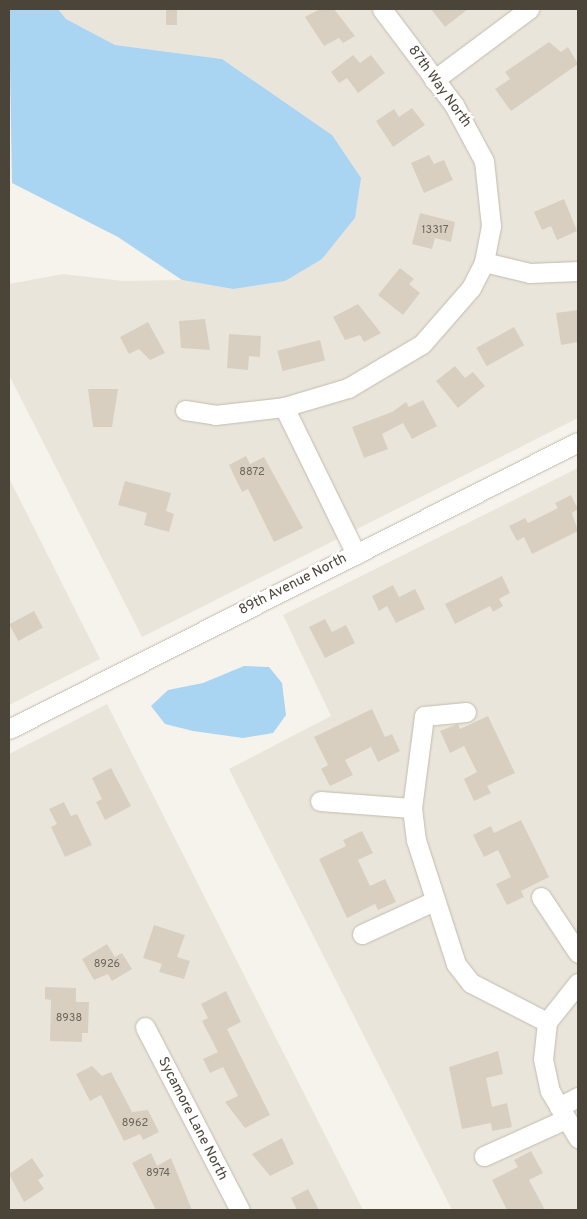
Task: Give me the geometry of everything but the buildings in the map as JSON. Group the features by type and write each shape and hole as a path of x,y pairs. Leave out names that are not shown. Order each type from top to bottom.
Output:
{"street":[{"name":"87th Way North","path":"185,410 215,416 284,407 348,388 422,344 452,314 484,262 491,226 484,161 472,132 382,9"},
{"path":"434,80 528,9"},
{"path":"484,262 530,273 578,271"},
{"path":"284,407 356,554"},
{"name":"89th Avenue North","path":"9,729 578,442"},
{"path":"466,712 424,716 412,808 434,901 456,964 471,983 547,1022"},
{"path":"320,801 412,808"},
{"path":"541,896 578,953"},
{"path":"362,934 434,901"},
{"path":"578,983 547,1022 544,1076 562,1113 578,1138"},
{"name":"Sycamore Lane North","path":"146,1027 240,1210"},
{"path":"484,1156 562,1113 578,1097"}],"shaded area":[{"path":"58,9 578,9 578,418 142,637 9,375 9,284 63,274 123,281 182,280 233,289 322,259 355,218 332,135 222,59 115,45 66,19"},
{"path":"578,468 578,1210 452,1210 229,769 331,716 283,615"},
{"path":"9,478 100,659 9,705"},
{"path":"107,704 363,1210 9,1210 9,754"}],"water":[{"path":"9,9 58,9 66,19 115,45 222,59 332,135 361,178 355,218 322,259 285,281 233,289 182,280 118,237 12,183"},
{"path":"244,666 269,667 282,683 286,715 273,733 243,738 193,731 165,724 151,706 168,690 203,683"}]}
